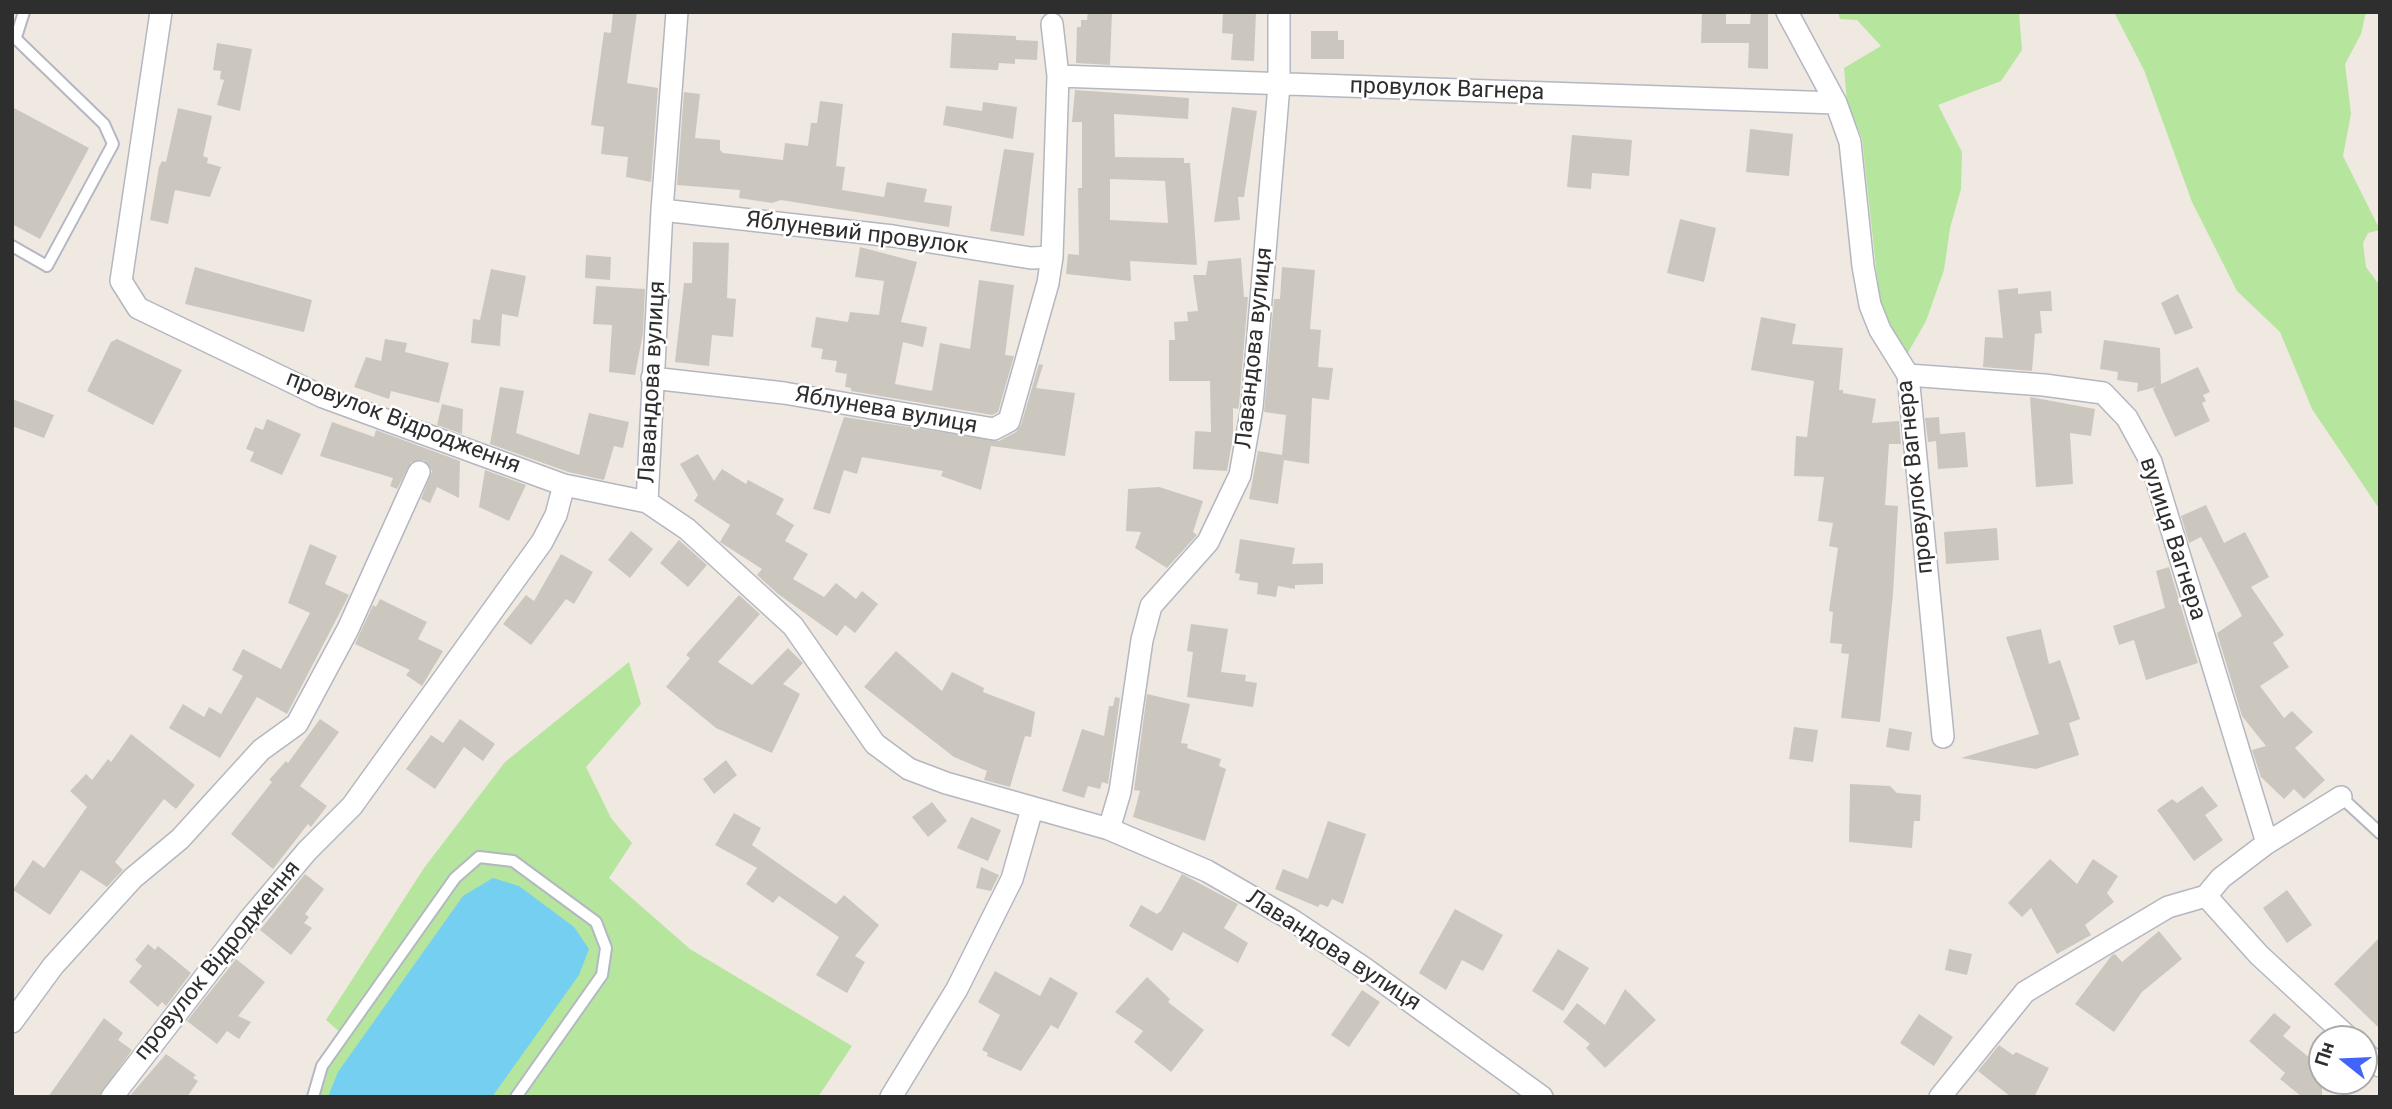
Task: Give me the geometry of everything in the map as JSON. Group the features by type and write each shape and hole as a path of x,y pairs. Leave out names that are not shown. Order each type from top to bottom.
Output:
{"street":[{"name":"провулок Відродження","path":"162,12 121,281 138,308 323,397 564,485 648,502"},
{"name":"Лавандова вулиця","path":"677,12 652,378 648,502 697,538 793,626 875,744 909,769 946,783 1109,830 1207,871 1292,920 1364,968 1542,1097"},
{"name":"Лавандова вулиця","path":"1109,830 1120,792 1142,640 1151,606 1208,542 1240,475 1252,407 1279,85 1279,12"},
{"name":"провулок Вагнера","path":"1787,12 1836,103 1850,142 1863,266 1870,305 1880,330 1908,375 1943,737"},
{"name":"Яблунева вулиця","path":"652,378 797,395 994,429 1009,421 1048,283 1052,257 1058,76 1052,24"},
{"name":"провулок Вагнера","path":"1058,76 1836,103"},
{"name":"Яблуневий провулок","path":"662,210 893,236 1031,258 1052,257"},
{"name":"вулиця Вагнера","path":"1908,375 2044,385 2103,393 2127,418 2151,463 2236,750 2267,843"},
{"name":"провулок Відродження","path":"12,1022 53,966 133,878 180,839 261,750 297,724 348,629 419,472"},
{"name":"провулок Відродження","path":"112,1097 249,920 307,851 352,806 542,542 556,515 564,485"},
{"path":"1940,1097 2025,992 2168,907 2206,896 2221,878 2267,843 2341,797"},
{"path":"891,1097 957,989 1012,879 1032,808"},
{"path":"2206,896 2259,955 2335,1025"}],"lane":[{"path":"12,246 47,266 113,144 104,124 14,36 24,12"},
{"path":"2341,797 2380,833"},
{"path":"313,1097 322,1066 455,878 479,857 513,861 596,922 606,948 602,975 516,1097"}],"green space":[{"path":"1838,12 2019,12 2022,50 2001,81 1938,105 1962,152 1961,189 1950,228 1944,270 1926,321 1906,356 1880,304 1862,138 1847,103 1844,68 1881,46 1857,20 1840,19"},
{"path":"2114,12 2366,12 2361,34 2345,64 2351,114 2343,156 2380,230 2368,233 2363,243 2366,267 2380,286 2380,510 2312,409 2280,332 2237,291 2192,202 2144,70"},
{"path":"629,662 641,704 586,767 611,818 632,843 609,878 690,949 852,1046 818,1097 308,1097 341,1033 326,1020 424,868 505,762"}],"water":[{"path":"493,878 519,886 574,927 589,949 579,975 492,1097 328,1097 338,1072 463,896"}],"building":[{"path":"613,12 637,12 627,83 658,88 651,182 626,177 628,157 601,154 604,127 591,125 604,32 611,33"},
{"path":"1088,12 1112,12 1110,65 1076,63 1077,27 1081,27 1081,20 1087,20"},
{"path":"1223,12 1256,12 1254,61 1231,60 1233,34 1222,33"},
{"path":"1702,12 1726,12 1726,24 1750,24 1751,12 1768,12 1768,69 1748,68 1749,43 1701,43"},
{"path":"1311,31 1338,31 1338,40 1344,40 1344,59 1311,59"},
{"path":"952,33 1016,36 1016,40 1038,41 1037,60 1015,59 1015,64 999,63 998,70 950,68"},
{"path":"217,43 252,49 240,111 217,105 224,80 220,79 221,71 213,70"},
{"path":"1075,90 1189,98 1188,119 1114,114 1115,157 1184,158 1184,163 1190,163 1197,265 1130,261 1131,281 1066,274 1068,254 1079,255 1078,188 1082,188 1082,122 1072,122","holes":["1110,179 1165,181 1168,223 1110,220"]},
{"path":"684,92 700,94 695,138 720,140 720,150 723,153 783,160 785,143 808,146 811,123 817,123 820,101 843,104 836,166 845,167 842,190 884,197 887,182 927,189 924,202 952,206 949,227 781,200 772,203 739,198 740,190 677,185"},
{"path":"983,102 1017,107 1013,139 943,125 946,106 982,111"},
{"path":"12,107 89,148 40,239 12,224"},
{"path":"1232,107 1257,111 1244,197 1238,197 1240,220 1214,222"},
{"path":"178,108 212,116 203,156 208,158 207,163 221,167 210,197 175,190 168,224 150,220 159,167 162,161 166,162"},
{"path":"1750,129 1793,134 1789,176 1746,172"},
{"path":"1572,135 1632,140 1629,176 1592,173 1591,189 1567,187"},
{"path":"1004,149 1034,153 1024,236 990,231"},
{"path":"1680,219 1716,228 1704,282 1667,273"},
{"path":"693,242 729,243 727,298 736,299 733,337 712,335 709,366 675,362 684,283 692,283"},
{"path":"860,247 917,262 901,322 927,327 923,347 903,342 895,384 932,391 940,343 970,349 979,280 1014,285 1005,355 1014,356 998,412 992,415 851,391 851,388 845,387 847,374 835,372 837,361 821,359 823,349 811,347 816,317 848,322 850,312 879,315 884,281 855,277"},
{"path":"586,255 611,257 610,280 585,278"},
{"path":"1241,258 1244,297 1248,297 1239,405 1238,409 1233,408 1233,437 1227,471 1193,469 1195,431 1211,432 1210,381 1169,381 1169,340 1175,340 1174,322 1188,321 1187,312 1198,311 1193,275 1206,275 1208,261"},
{"path":"195,267 312,300 304,332 185,304"},
{"path":"1282,267 1315,270 1310,329 1321,330 1318,367 1333,368 1329,400 1312,398 1309,464 1284,460 1278,504 1249,499 1258,451 1282,455 1286,415 1264,412 1274,299 1280,299"},
{"path":"491,269 526,276 518,317 502,314 500,346 471,343 473,319 480,320"},
{"path":"596,286 645,289 643,333 635,375 609,372 612,325 593,324"},
{"path":"2018,288 2018,294 2051,291 2052,311 2040,311 2042,333 2035,334 2032,371 1983,367 1985,337 2003,338 1998,290"},
{"path":"2178,294 2193,328 2175,335 2161,303"},
{"path":"1761,317 1796,324 1792,344 1843,348 1839,390 1876,399 1872,423 1899,421 1901,444 1889,444 1885,505 1898,506 1893,594 1880,722 1841,718 1849,654 1841,653 1842,644 1830,643 1833,612 1829,611 1838,548 1829,546 1833,523 1818,521 1824,477 1794,476 1796,436 1807,437 1814,381 1751,370"},
{"path":"117,339 182,370 153,425 87,391 111,342"},
{"path":"385,339 407,343 405,352 449,363 439,403 391,391 389,399 354,387 366,357 381,361"},
{"path":"2104,340 2160,348 2161,384 2198,367 2210,392 2203,395 2206,401 2202,403 2210,421 2175,437 2153,389 2156,387 2137,392 2138,383 2117,380 2118,372 2100,369"},
{"path":"1039,364 1043,365 1036,388 1075,393 1065,456 991,446 981,490 941,476 943,471 862,457 857,474 844,470 830,514 813,509 844,417 999,441 1016,432 1021,425"},
{"path":"500,387 524,391 516,433 579,455 589,413 629,422 623,448 614,446 604,480 568,472 490,444"},
{"path":"2030,397 2095,409 2091,436 2070,433 2073,484 2036,487"},
{"path":"12,399 54,415 44,438 12,426"},
{"path":"442,404 463,409 462,434 437,425"},
{"path":"1939,417 1940,434 1965,432 1968,467 1938,469 1936,441 1928,442 1925,418"},
{"path":"267,419 301,434 282,475 250,461 254,452 246,449 255,427 263,430"},
{"path":"332,422 374,437 376,430 460,461 459,498 437,487 430,503 421,499 432,471 424,460 411,462 397,489 390,486 393,478 320,456"},
{"path":"698,454 714,481 722,469 746,484 748,480 784,499 776,514 794,525 785,541 808,554 793,579 824,597 836,583 856,599 862,591 878,604 855,633 845,625 837,636 778,594 757,575 762,569 720,542 730,525 694,501 698,495 680,464"},
{"path":"485,470 526,485 509,521 479,507"},
{"path":"1159,487 1203,501 1193,532 1197,535 1167,568 1135,548 1141,532 1126,531 1128,489"},
{"path":"2206,505 2224,543 2245,532 2269,577 2251,587 2284,635 2273,643 2289,667 2260,686 2284,718 2292,711 2313,732 2295,748 2325,780 2304,799 2294,789 2284,799 2261,777 2252,750 2266,746 2242,716 2217,633 2242,616 2201,537 2189,543 2181,516"},
{"path":"1997,528 1999,560 1946,564 1944,532"},
{"path":"631,531 653,549 630,578 608,560"},
{"path":"1240,539 1295,548 1292,564 1323,563 1323,584 1295,585 1295,589 1278,586 1276,597 1257,594 1258,583 1239,580 1240,574 1235,573"},
{"path":"679,540 707,565 688,587 660,563"},
{"path":"310,544 337,556 325,584 349,595 287,714 257,697 220,758 169,728 183,704 204,717 209,707 221,714 243,676 232,670 243,649 281,669 310,613 288,603"},
{"path":"561,554 593,572 574,604 566,599 531,645 503,624 526,595 534,601"},
{"path":"2169,567 2198,663 2146,680 2134,640 2119,645 2113,626 2165,608 2156,571"},
{"path":"739,595 760,614 718,662 752,685 788,648 803,663 783,684 800,694 772,753 716,728 666,687 690,658 686,655"},
{"path":"380,599 427,622 418,639 443,651 422,686 406,675 410,670 355,644 373,605 376,607"},
{"path":"1191,624 1228,629 1221,672 1246,675 1245,681 1257,683 1253,707 1187,697 1193,652 1187,651"},
{"path":"2041,629 2049,664 2060,660 2080,719 2069,723 2079,755 2036,769 1961,758 2039,734 2006,637"},
{"path":"896,651 942,691 952,672 984,688 983,692 1035,712 1031,737 1025,736 1010,787 984,780 987,771 954,757 864,687"},
{"path":"1147,694 1190,704 1181,743 1188,744 1187,748 1221,759 1219,766 1226,769 1205,841 1133,817 1140,791 1134,790"},
{"path":"1115,697 1120,698 1108,784 1102,782 1100,789 1088,786 1084,798 1062,791 1082,729 1104,736 1109,706 1113,706"},
{"path":"320,719 339,732 300,786 327,806 311,827 308,824 273,869 231,834 272,782 269,780 286,761 288,763"},
{"path":"460,719 495,744 483,761 464,747 435,789 406,769 431,735 443,743"},
{"path":"1794,727 1818,730 1813,762 1789,759"},
{"path":"1889,728 1912,732 1909,751 1886,747"},
{"path":"131,734 195,785 176,809 164,799 115,862 123,870 107,887 81,870 50,915 13,890 33,860 44,868 87,807 70,791 86,774 92,780 108,759 111,762"},
{"path":"726,760 737,775 714,794 703,779"},
{"path":"1850,784 1890,786 1897,793 1921,795 1920,821 1914,821 1912,848 1849,842"},
{"path":"2202,786 2218,806 2205,815 2223,840 2194,861 2157,810 2172,799 2177,803"},
{"path":"932,802 947,821 928,837 912,817"},
{"path":"734,813 761,828 752,845 836,904 844,895 879,925 855,956 865,962 847,993 816,975 839,937 779,896 773,903 746,884 757,868 715,845"},
{"path":"971,817 1001,830 988,861 957,848"},
{"path":"1328,821 1366,834 1343,904 1332,899 1328,907 1320,904 1318,907 1275,889 1283,869 1308,879"},
{"path":"2050,859 2077,884 2093,859 2118,876 2107,893 2114,902 2085,925 2091,935 2057,954 2031,908 2022,917 2008,903"},
{"path":"981,867 999,875 991,891 976,888"},
{"path":"305,874 324,889 305,914 309,917 304,923 312,928 291,955 260,930"},
{"path":"1182,874 1238,904 1224,928 1248,943 1238,963 1183,932 1172,951 1129,926 1141,905 1157,914 1161,911"},
{"path":"2287,890 2312,925 2287,943 2263,908"},
{"path":"1455,909 1503,935 1483,971 1462,960 1446,990 1419,973"},
{"path":"2159,931 2182,959 2142,992 2114,1032 2075,1004 2112,955 2115,954 2122,962"},
{"path":"2380,937 2380,1029 2334,984"},
{"path":"148,944 155,950 158,946 191,973 166,1006 162,1002 158,1007 129,982 142,966 135,960"},
{"path":"1558,949 1589,968 1563,1011 1532,991"},
{"path":"1949,949 1972,954 1967,975 1945,970"},
{"path":"236,959 265,982 238,1016 251,1022 239,1039 227,1031 217,1044 187,1021"},
{"path":"995,971 1040,996 1050,977 1078,993 1058,1029 1051,1025 1021,1071 987,1056 988,1053 982,1050 1000,1015 978,1002"},
{"path":"1147,977 1170,999 1168,1002 1204,1030 1171,1072 1134,1042 1143,1031 1115,1012"},
{"path":"1625,989 1656,1020 1605,1068 1586,1048 1590,1044 1563,1022 1577,1003 1605,1025"},
{"path":"1362,990 1380,1002 1349,1047 1331,1035"},
{"path":"2274,1013 2291,1027 2283,1036 2308,1057 2308,1095 2322,1097 2302,1097 2280,1079 2285,1073 2249,1041"},
{"path":"1919,1014 1953,1037 1934,1066 1900,1043"},
{"path":"104,1018 123,1033 118,1040 132,1050 99,1097 48,1097"},
{"path":"1999,1045 2013,1055 2016,1052 2049,1068 2034,1097 2011,1097 1978,1071"},
{"path":"166,1054 196,1075 193,1078 198,1081 187,1097 129,1097"}]}
